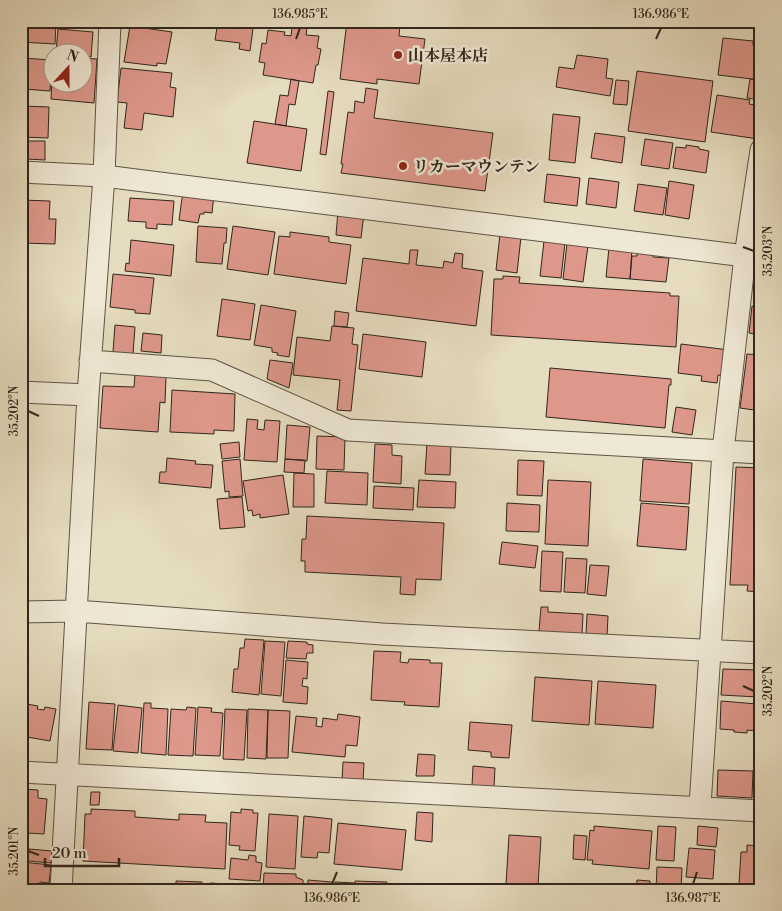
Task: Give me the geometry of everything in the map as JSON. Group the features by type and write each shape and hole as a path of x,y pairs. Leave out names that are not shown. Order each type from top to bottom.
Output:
{"street":[{"path":"61,890 90,361 104,176 110,21"},
{"path":"700,806 724,451 753,257 761,150"},
{"path":"21,172 104,176 753,257"},
{"path":"90,361 212,370 348,430 761,453"},
{"path":"21,392 88,395"},
{"path":"21,612 76,611 382,634 761,653"},
{"path":"21,772 761,810"}],"building":[{"path":"21,21 56,21 55,42 21,42"},
{"path":"78,21 101,21 101,25 78,23"},
{"path":"218,21 254,21 250,51 239,49 240,43 215,40"},
{"path":"293,21 308,22 306,35 319,36 317,48 321,49 313,83 263,75 265,63 259,62 262,43 266,44 268,30 285,32 284,35 291,36"},
{"path":"347,21 387,21 387,24 400,25 399,36 425,39 419,84 377,79 377,84 340,79"},
{"path":"130,26 172,32 166,64 157,63 157,66 124,62"},
{"path":"58,29 93,32 92,44 92,42 57,42"},
{"path":"723,38 753,41 753,45 761,46 761,80 718,75"},
{"path":"577,55 608,59 606,78 613,79 610,96 556,87 559,67 574,69"},
{"path":"22,58 42,59 42,90 24,89 25,84 21,83"},
{"path":"92,59 97,59 94,103 51,99 51,92 92,92"},
{"path":"121,68 172,73 170,87 176,88 173,117 144,113 142,130 124,128 127,103 117,102"},
{"path":"637,71 713,81 705,142 628,131"},
{"path":"291,79 299,81 295,105 289,104 286,126 275,124 280,95 288,96"},
{"path":"750,79 761,80 761,100 747,98"},
{"path":"616,80 629,81 627,105 613,104"},
{"path":"366,88 378,90 374,118 493,133 485,191 341,173 348,112 354,113 355,101 364,103"},
{"path":"328,91 334,92 326,155 320,154"},
{"path":"717,95 750,100 749,104 761,106 761,123 758,139 711,132"},
{"path":"21,106 49,107 48,138 21,137"},
{"path":"553,114 580,117 575,163 549,160"},
{"path":"254,121 307,129 301,171 247,163"},
{"path":"595,133 625,137 622,163 591,158"},
{"path":"645,139 673,143 669,169 641,165"},
{"path":"27,141 45,141 45,160 27,159"},
{"path":"686,145 709,151 706,173 673,168 676,147 686,148"},
{"path":"547,174 580,178 577,206 544,202"},
{"path":"589,178 619,182 616,208 586,204"},
{"path":"669,181 694,185 689,219 665,215"},
{"path":"638,184 667,188 663,215 634,211"},
{"path":"183,191 214,195 212,213 204,212 204,214 200,214 198,223 179,220"},
{"path":"130,198 174,201 172,225 157,224 157,229 146,228 146,222 128,221"},
{"path":"21,200 50,201 49,219 56,219 55,244 21,243"},
{"path":"338,211 364,214 361,238 336,235"},
{"path":"198,226 227,228 222,264 196,262"},
{"path":"233,226 275,232 268,275 227,269"},
{"path":"290,232 329,237 329,242 351,245 346,284 274,274 279,236 290,237"},
{"path":"500,234 521,237 517,273 496,270"},
{"path":"131,240 174,245 171,276 125,271 126,263 129,264"},
{"path":"544,241 565,243 561,278 540,276"},
{"path":"567,243 588,246 583,282 563,279"},
{"path":"609,248 632,249 630,279 606,277"},
{"path":"410,250 418,250 416,265 443,268 444,261 453,263 455,253 463,254 462,268 483,271 476,326 356,311 363,258 409,264"},
{"path":"637,251 653,252 653,257 669,258 666,282 630,279 632,256 637,256"},
{"path":"113,274 154,278 150,314 135,313 135,310 110,307"},
{"path":"503,276 520,277 519,283 670,293 670,296 679,296 676,347 491,335 494,279 503,279"},
{"path":"222,299 255,304 250,340 217,336"},
{"path":"261,305 296,311 289,357 277,355 278,353 272,352 272,348 254,345"},
{"path":"752,306 761,308 761,335 749,333"},
{"path":"335,311 349,313 347,327 334,326"},
{"path":"115,325 135,327 133,354 113,352"},
{"path":"332,326 354,328 352,344 358,345 351,411 337,410 340,380 293,375 297,337 330,341"},
{"path":"143,333 162,335 161,353 141,351"},
{"path":"363,334 426,342 422,377 359,369"},
{"path":"681,344 729,350 726,376 718,375 717,383 701,381 702,376 678,373"},
{"path":"747,354 761,355 761,411 740,408"},
{"path":"270,360 293,363 289,388 267,379"},
{"path":"550,368 671,379 665,428 546,417"},
{"path":"135,374 166,377 165,403 160,402 158,432 100,428 103,386 134,387"},
{"path":"172,390 235,394 234,431 214,430 214,434 170,432"},
{"path":"676,407 696,410 692,435 672,432"},
{"path":"247,419 258,420 257,429 264,430 265,420 280,421 277,462 244,460"},
{"path":"287,425 310,427 307,461 285,459"},
{"path":"317,436 345,437 344,470 316,469"},
{"path":"239,442 240,457 222,459 220,444"},
{"path":"427,443 451,444 450,475 425,474"},
{"path":"375,444 392,445 392,455 402,456 401,484 373,482"},
{"path":"167,458 196,461 195,464 213,465 211,488 159,483 160,472 166,472"},
{"path":"240,459 243,496 229,497 229,491 225,492 222,461"},
{"path":"285,459 305,460 304,473 284,472"},
{"path":"643,459 692,463 689,504 640,501"},
{"path":"518,460 544,461 542,496 517,495"},
{"path":"736,467 761,468 761,592 747,591 748,585 730,585"},
{"path":"327,471 368,473 367,505 325,503"},
{"path":"294,473 314,474 314,507 293,507"},
{"path":"283,475 289,514 260,518 260,514 253,516 252,510 248,511 243,481"},
{"path":"419,480 456,482 455,508 417,507"},
{"path":"548,480 591,482 588,546 545,544"},
{"path":"374,486 414,488 413,510 373,508"},
{"path":"242,497 245,527 220,529 217,499"},
{"path":"507,503 540,505 539,532 506,531"},
{"path":"641,503 689,507 686,550 637,546"},
{"path":"307,516 444,523 441,580 416,579 415,595 400,594 401,577 305,572 305,561 301,561 302,539 306,539"},
{"path":"502,542 538,546 535,568 499,564"},
{"path":"542,551 563,552 561,592 540,591"},
{"path":"566,558 587,559 585,593 564,592"},
{"path":"590,565 609,566 606,596 587,594"},
{"path":"541,607 548,607 548,612 583,614 582,634 539,631"},
{"path":"587,614 608,616 607,637 586,635"},
{"path":"245,639 264,640 259,695 232,692 234,669 238,669 240,648 244,648"},
{"path":"265,641 285,642 281,696 261,694"},
{"path":"288,641 307,642 307,644 313,645 313,653 307,653 306,659 286,658"},
{"path":"374,651 401,652 400,662 408,663 409,659 430,660 430,663 442,663 439,707 404,705 405,702 371,700"},
{"path":"286,660 308,662 307,679 303,678 302,686 308,687 307,704 283,702"},
{"path":"723,669 759,670 758,697 721,695"},
{"path":"535,677 592,681 589,725 532,721"},
{"path":"598,681 656,685 653,728 595,724"},
{"path":"721,701 757,704 755,731 747,730 747,733 720,729"},
{"path":"89,702 115,704 112,750 86,749"},
{"path":"144,703 151,703 151,708 168,709 166,755 141,753"},
{"path":"27,704 38,706 37,709 44,710 45,707 56,709 50,741 21,736 21,707 27,708"},
{"path":"118,705 142,708 138,753 113,751"},
{"path":"187,707 196,708 193,756 168,755 171,709 186,710"},
{"path":"198,707 212,708 211,712 223,713 220,756 195,755"},
{"path":"225,709 247,710 244,760 223,759"},
{"path":"248,709 268,710 266,759 247,758"},
{"path":"268,710 290,711 288,758 267,758"},
{"path":"338,714 360,717 357,746 346,745 345,757 292,752 296,716 317,718 316,726 322,727 323,718 337,720"},
{"path":"470,722 512,725 509,758 491,757 491,752 468,750"},
{"path":"757,739 761,739 761,785 755,785"},
{"path":"418,754 435,755 434,776 416,776"},
{"path":"343,762 364,763 363,782 342,780"},
{"path":"473,766 495,768 494,787 472,786"},
{"path":"718,770 753,771 752,798 717,796"},
{"path":"21,789 38,790 38,798 47,799 44,834 27,833 28,828 21,827"},
{"path":"91,792 100,792 99,805 90,805"},
{"path":"91,809 135,811 135,817 179,820 179,814 206,815 205,822 227,823 225,869 83,861 85,814 91,814"},
{"path":"241,809 253,810 253,813 258,813 255,851 239,850 240,846 229,845 231,812 241,813"},
{"path":"417,812 433,813 432,842 415,840"},
{"path":"269,814 298,816 295,869 266,867"},
{"path":"304,816 332,819 329,853 318,852 317,858 301,857"},
{"path":"338,823 406,830 402,870 334,864"},
{"path":"594,826 652,831 649,869 592,864 593,860 587,860 590,830 594,831"},
{"path":"658,826 676,827 674,861 656,860"},
{"path":"698,826 718,828 716,847 697,845"},
{"path":"509,835 541,837 538,886 506,884"},
{"path":"574,835 587,836 585,860 573,859"},
{"path":"747,845 761,846 761,886 739,884 741,852 747,852"},
{"path":"689,848 715,850 713,879 686,877"},
{"path":"29,849 52,851 51,863 28,861"},
{"path":"249,855 256,856 256,862 262,863 260,881 229,879 231,858 248,860"},
{"path":"21,862 51,865 49,883 40,882 39,886 21,885"},
{"path":"657,867 682,868 681,890 656,890"},
{"path":"264,873 296,874 296,877 303,880 303,890 263,890"},
{"path":"308,880 332,882 332,890 308,890"},
{"path":"637,880 650,881 650,890 636,890"},
{"path":"176,881 202,882 202,890 176,890"},
{"path":"355,881 387,882 386,890 334,890 335,882 355,883"},
{"path":"210,883 262,886 262,890 209,890"},
{"path":"395,884 411,885 411,889 415,890 395,890"},
{"path":"421,887 445,888 445,890 421,890"}],"place":[{"name":"山本屋本店","path":"398,55"},
{"name":"リカーマウンテン","path":"403,166"}]}
